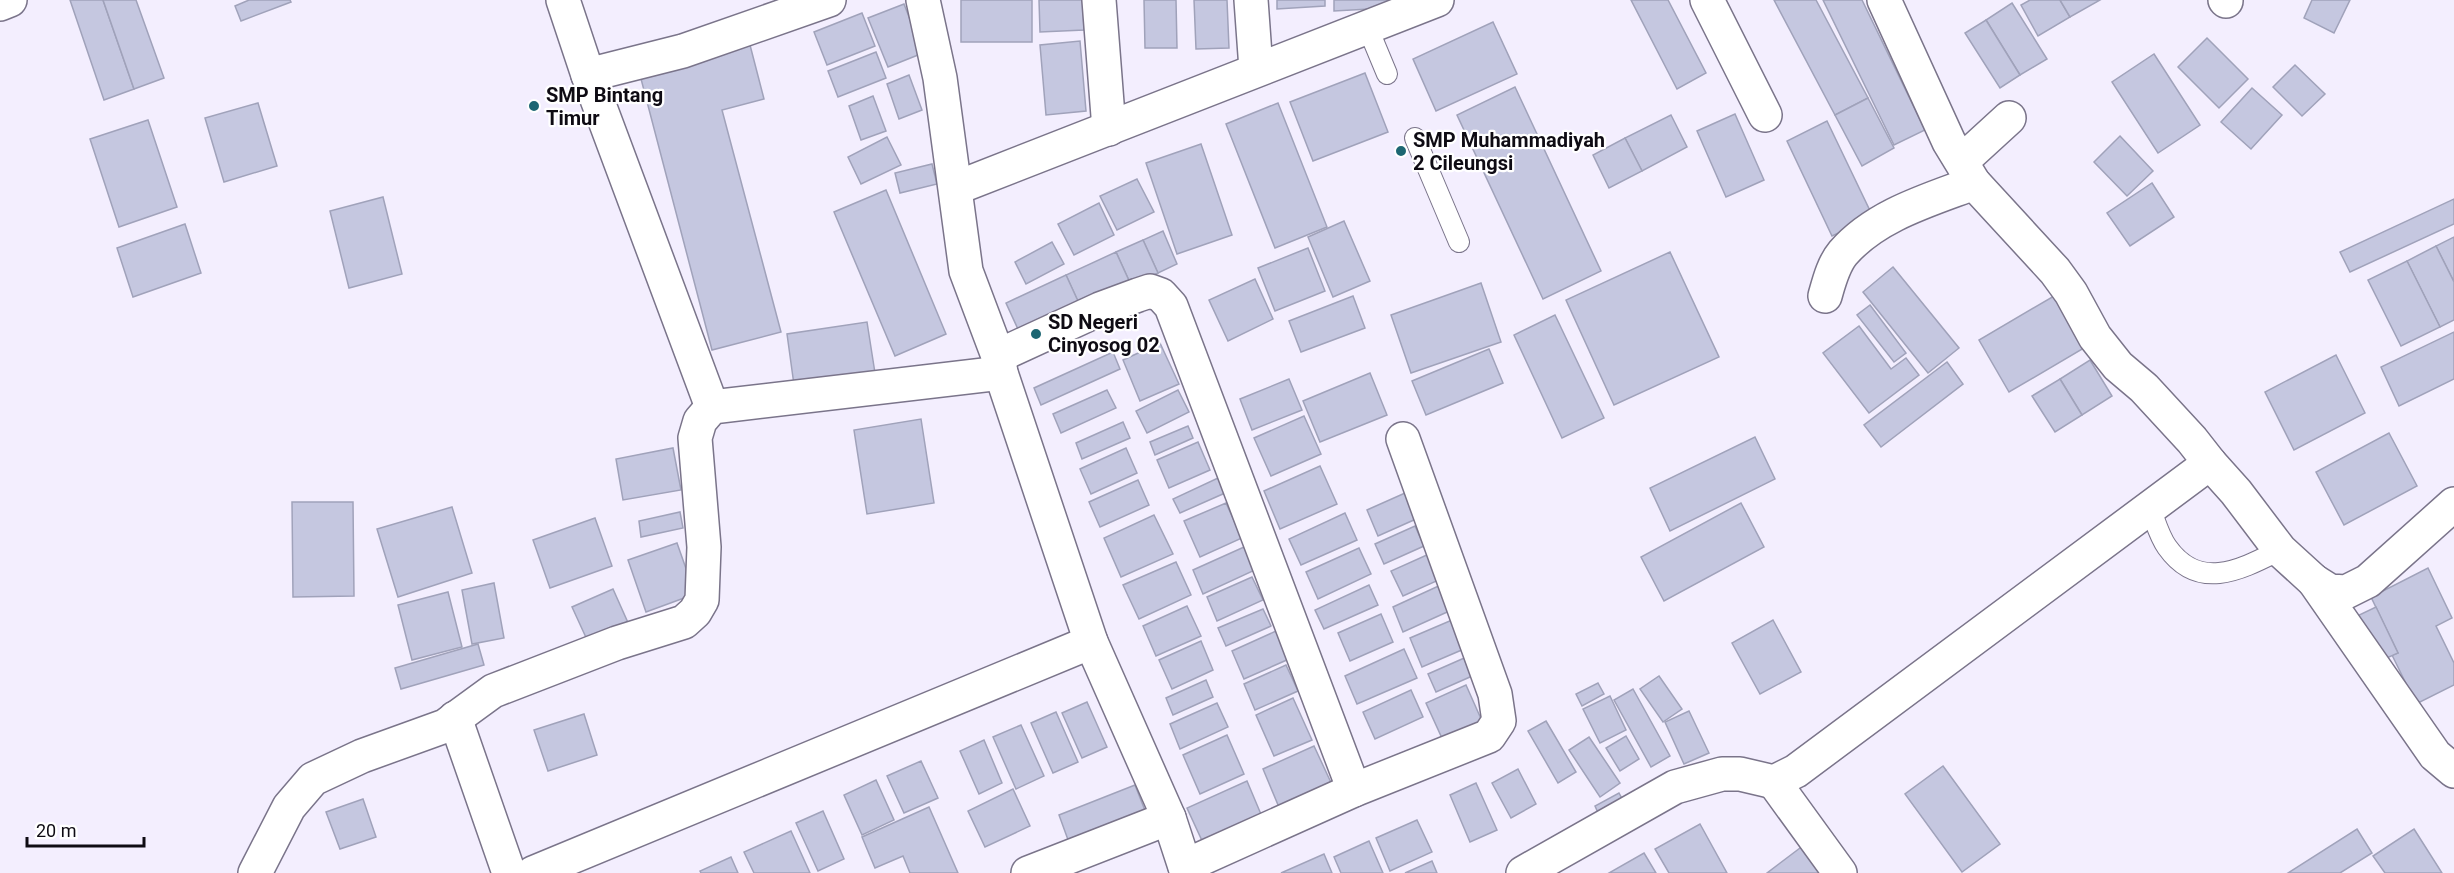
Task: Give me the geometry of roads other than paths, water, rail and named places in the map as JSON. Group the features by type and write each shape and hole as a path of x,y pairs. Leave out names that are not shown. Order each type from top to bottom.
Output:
{"street":[{"path":"0,4 10,0"},
{"path":"562,0 712,407"},
{"path":"588,75 682,51 829,0"},
{"path":"924,0 940,78 966,271 1000,365 1091,642 1168,818 1186,870 1354,790 1489,736 1499,721 1496,694 1403,439"},
{"path":"1099,0 1109,129"},
{"path":"1251,0 1256,69"},
{"path":"956,188 1367,26 1405,7 1437,0"},
{"path":"1707,0 1765,116"},
{"path":"1884,0 1949,142 1968,172 2055,271 2071,292 2095,337 2118,366 2144,388 2192,440 2280,549 2314,581 2435,755 2454,771"},
{"path":"1825,296 1836,264 1844,253 1861,237 1894,215 1968,172 2009,118"},
{"path":"255,873 289,807 314,779 362,756 439,729 493,691 617,643 684,622 695,612 702,600 704,547 695,438 700,421 712,407 1000,365 1100,309 1150,291 1161,295 1171,306 1354,790"},
{"path":"1523,873 1675,787 1722,774 1740,774 1774,782 1796,771 2210,463"},
{"path":"2314,581 2331,591 2346,591 2368,581 2454,504"},
{"path":"532,873 577,865 1091,642"},
{"path":"454,718 509,873"},
{"path":"1774,782 1840,873"},
{"path":"1028,873 1168,818"}],"lane":[{"path":"1367,26 1387,74"},
{"path":"1415,138 1459,242"},
{"path":"2150,508 2166,545 2183,565 2201,573 2216,574 2240,569 2280,549"}],"place":[{"name":"SMP Bintang Timur","path":"534,106"},
{"name":"SMP Muhammadiyah 2 Cileungsi","path":"1401,151"},
{"name":"SD Negeri Cinyosog 02","path":"1036,334"}]}
